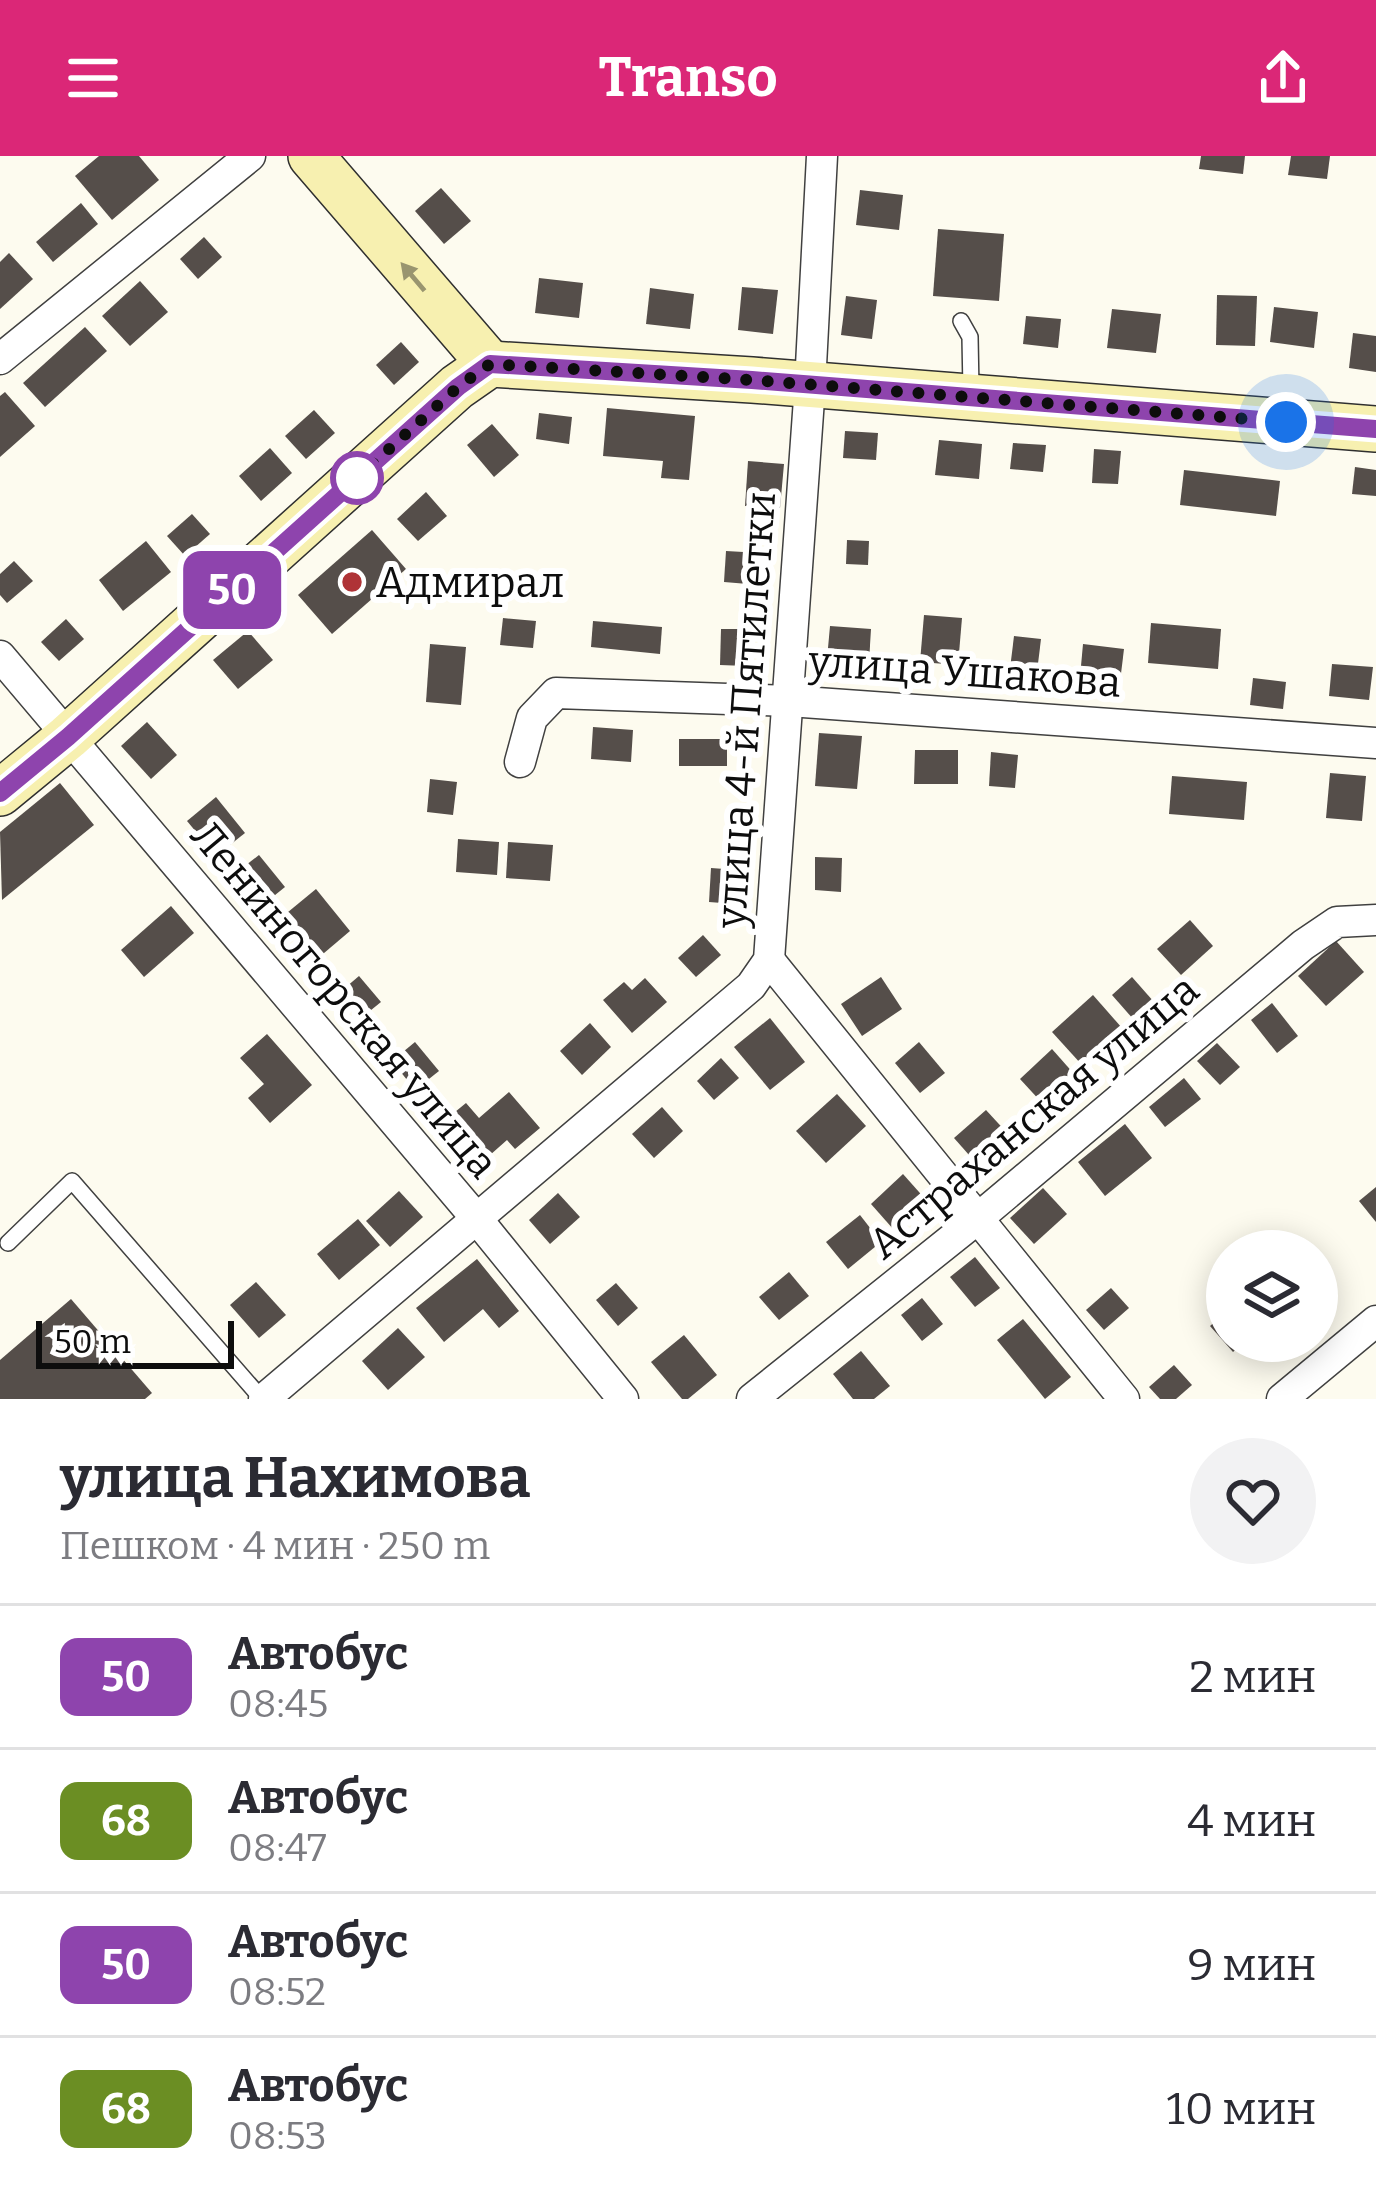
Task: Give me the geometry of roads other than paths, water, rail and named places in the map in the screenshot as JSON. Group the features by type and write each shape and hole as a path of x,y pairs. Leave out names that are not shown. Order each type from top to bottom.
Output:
{"street":[{"path":"0,359 250,156"},
{"path":"310,156 490,364"},
{"name":"улица 4-й Пятилетки","path":"263,1399 751,986 769,960 822,156"},
{"path":"0,793 458,387 490,364 1376,429"},
{"name":"Лениногорская улица","path":"0,656 477,1219 623,1399"},
{"name":"улица Ушакова","path":"520,762 532,718 556,693 789,700 1376,743"},
{"name":"Астраханская улица","path":"752,1399 977,1219 1303,945 1337,922 1376,920"},
{"path":"769,960 1124,1399"},
{"path":"1282,1399 1376,1321"}],"lane":[{"path":"961,321 970,337 971,399"},
{"path":"8,1243 72,1181 263,1399"}],"place":[{"name":"Адмирал","path":"352,582"}]}
